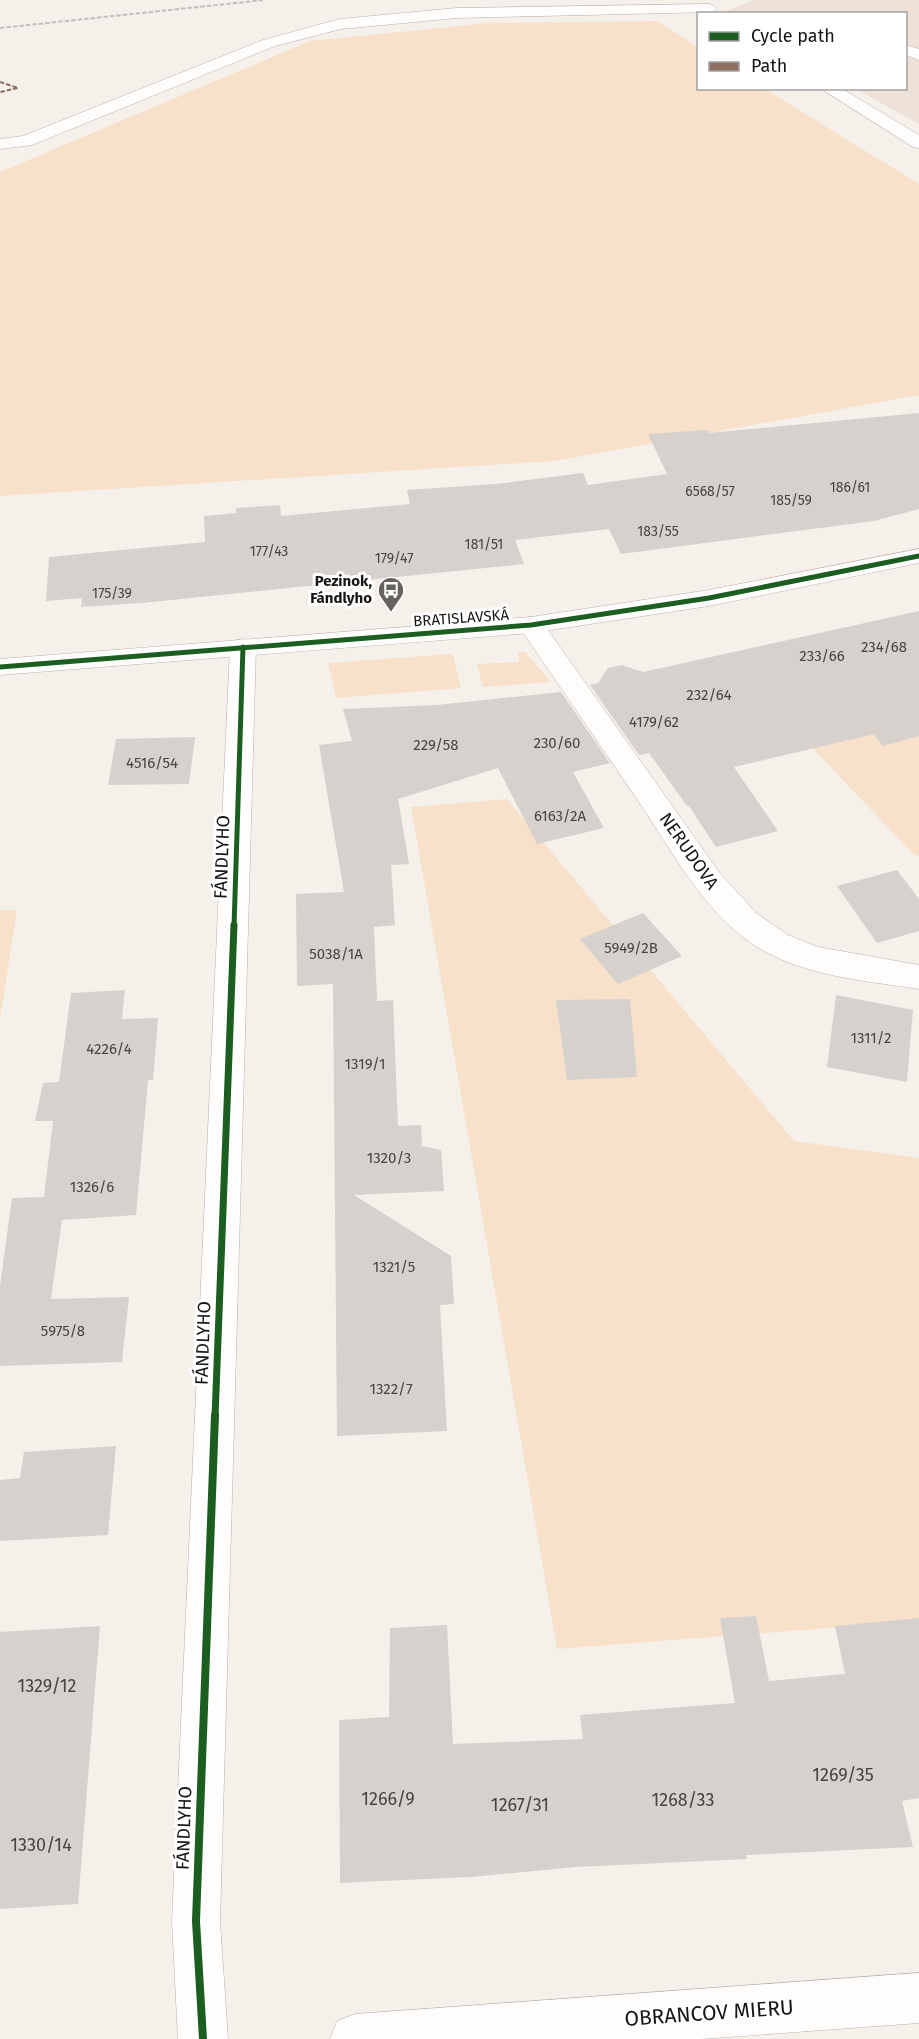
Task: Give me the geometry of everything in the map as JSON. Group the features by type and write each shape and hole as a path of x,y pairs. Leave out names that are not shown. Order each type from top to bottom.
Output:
{"street":[{"path":"0,152 269,43 340,24 457,13 710,11 726,0"},
{"path":"831,90 919,142"},
{"path":"0,144 26,141"},
{"name":"BRATISLAVSKÁ","path":"0,667 531,625 709,598 919,556"},
{"name":"NERUDOVA","path":"531,625 708,880 735,913 759,933 783,947 806,956 843,965 919,977"},
{"name":"FÁNDLYHO","path":"202,2039 196,1921 236,890 243,647"},
{"name":"OBRANCOV MIERU","path":"355,2039 919,1998"}],"shaded area":[{"path":"754,0 919,0 919,124 858,90 907,90 907,12 724,12"},
{"path":"657,21 697,46 697,90 767,90 919,184 919,395 555,461 0,496 0,172 310,41 489,23"},
{"path":"518,652 525,652 551,682 483,687 477,664 519,662"},
{"path":"453,654 461,688 336,698 328,663"},
{"path":"919,686 919,856 914,855 786,720"},
{"path":"507,799 794,1141 919,1158 919,1621 557,1649 411,807"},
{"path":"0,910 17,910 0,1020"}],"building":[{"path":"919,413 919,509 874,521 621,554 609,529 515,540 524,564 142,603 81,607 82,598 46,601 49,557 205,542 204,516 236,513 236,508 280,505 281,516 410,504 407,490 495,484 583,473 588,485 667,474 648,434 708,430 709,433"},
{"path":"919,611 919,736 883,746 874,734 734,767 778,831 716,847 689,806 649,753 639,755 590,685 598,683 608,668 622,665 643,672"},
{"path":"561,692 610,763 573,772 604,828 537,844 498,768 398,799 409,864 391,865 395,925 374,927 377,1001 393,1000 398,1126 421,1125 422,1146 441,1150 444,1191 354,1195 451,1256 454,1304 440,1305 447,1431 337,1436 333,984 297,986 296,894 344,892 319,745 352,741 343,709 437,705"},
{"path":"195,737 189,784 108,785 116,739"},
{"path":"897,870 919,899 919,931 877,943 837,886"},
{"path":"643,913 682,956 618,984 580,939"},
{"path":"125,990 122,1019 158,1018 153,1080 148,1080 136,1215 62,1220 51,1299 129,1297 122,1362 0,1366 0,1286 12,1198 44,1197 53,1121 35,1121 43,1083 59,1082 71,993"},
{"path":"836,995 913,1010 907,1082 827,1067"},
{"path":"630,999 637,1077 567,1080 556,1000"},
{"path":"116,1446 108,1535 0,1541 0,1480 20,1478 24,1452"},
{"path":"756,1616 769,1681 845,1674 835,1626 919,1618 919,1798 902,1801 913,1847 746,1855 747,1859 576,1867 470,1877 340,1883 339,1720 389,1717 390,1628 447,1625 453,1744 583,1739 580,1715 735,1703 720,1618"},
{"path":"100,1626 78,1904 0,1909 0,1632"}],"railway":[{"path":"0,28 264,0"}],"marked path":[{"path":"0,82 18,88 0,92"}],"cycle path":[{"path":"0,667 531,625 709,598 919,556"},
{"path":"203,2039 196,1921 243,647"}],"place":[{"name":"Pezinok, Fándlyho","path":"391,613"}]}
